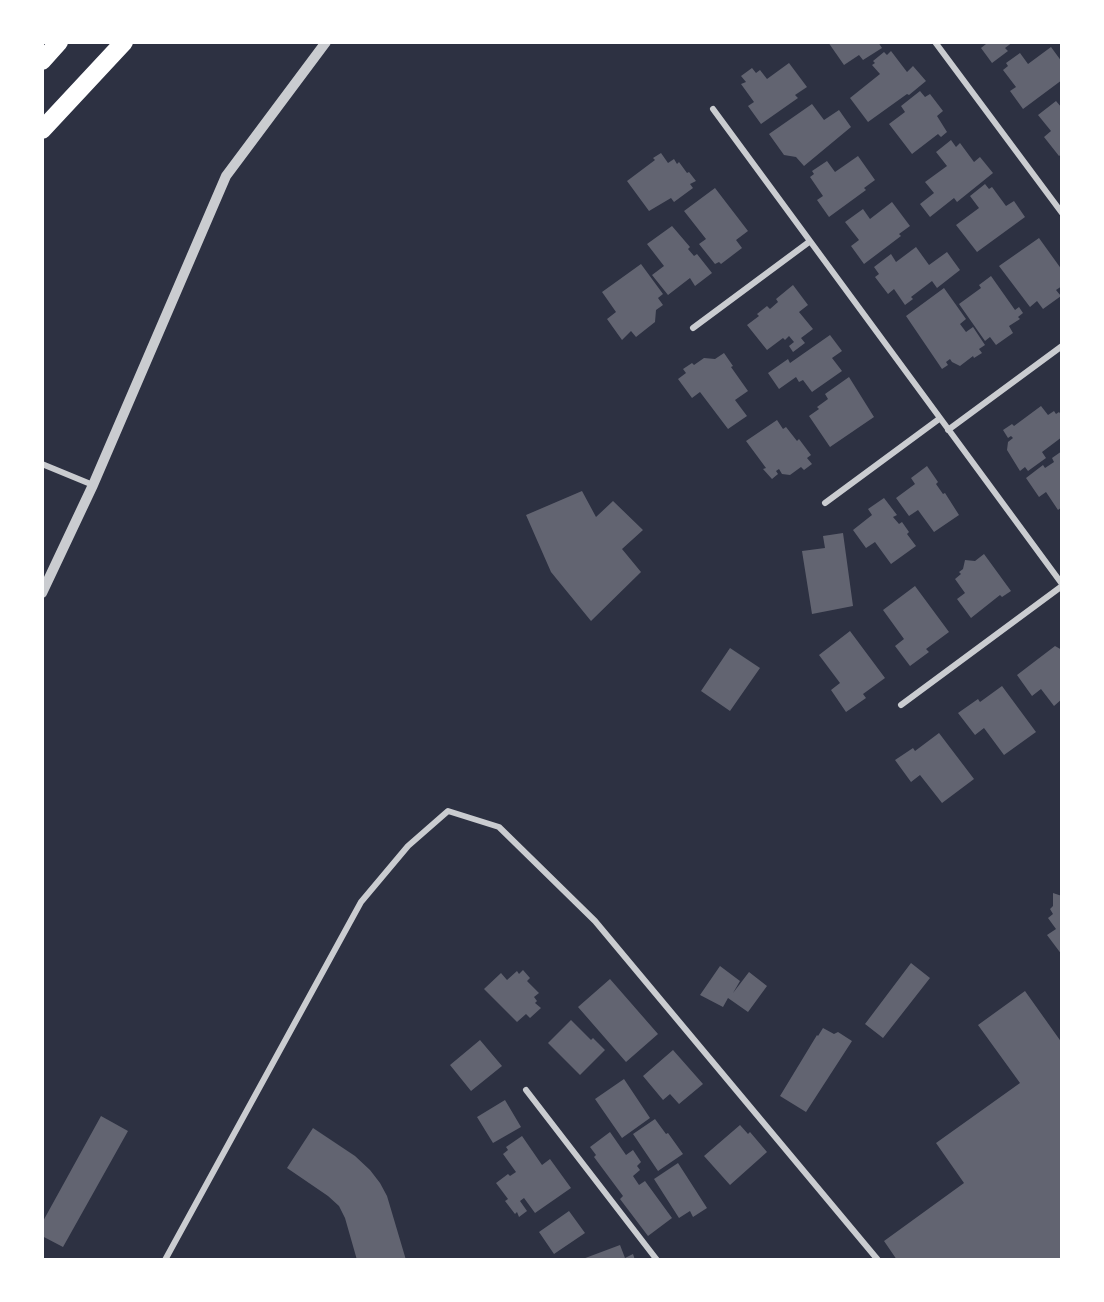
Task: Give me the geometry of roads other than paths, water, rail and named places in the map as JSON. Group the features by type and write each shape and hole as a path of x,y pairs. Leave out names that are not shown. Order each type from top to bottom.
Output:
{"highway":[{"path":"42,61 59,42"},
{"path":"42,130 124,42"}],"street":[{"path":"42,593 93,485 226,176 326,42"},
{"path":"935,42 1062,213"},
{"path":"712,109 1062,585 901,705"},
{"path":"693,328 810,242"},
{"path":"948,430 1062,346"},
{"path":"825,503 939,419"},
{"path":"42,464 93,485"},
{"path":"165,1260 361,902 408,846 448,811 499,827 595,921 878,1260"},
{"path":"526,1090 657,1260"}]}
